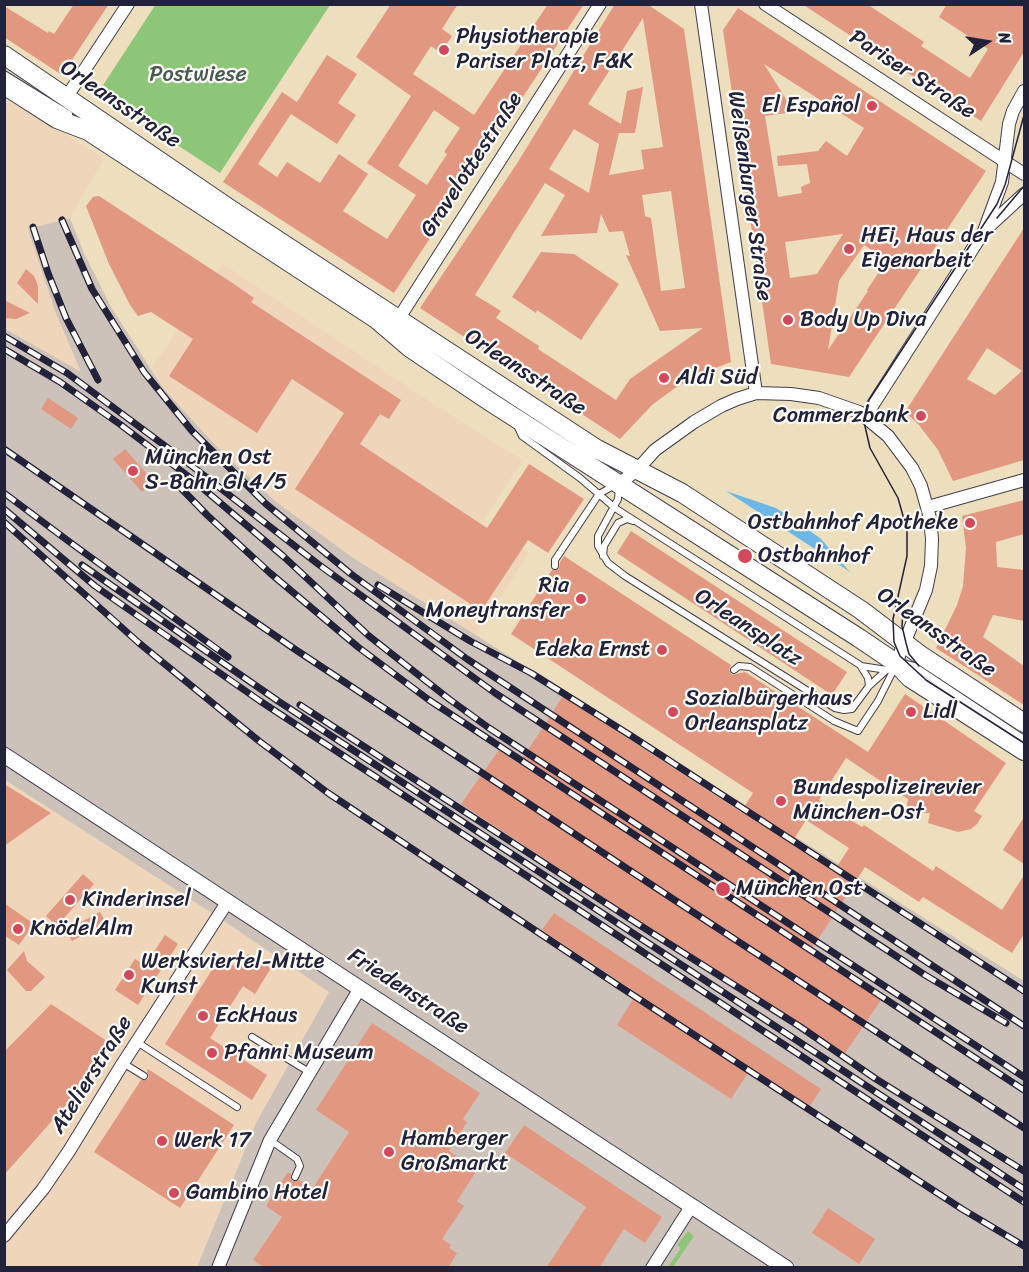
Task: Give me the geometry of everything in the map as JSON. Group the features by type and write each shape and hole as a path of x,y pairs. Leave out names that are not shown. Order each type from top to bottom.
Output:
{"main road":[{"name":"Orleansstraße","path":"4,55 395,325 500,385 613,469 896,671 1024,751"},
{"name":"Orleansstraße","path":"4,85 57,119 88,131 366,313 395,325 410,348 513,417 613,469 638,469 681,493 843,598 943,670 1024,723"}],"street":[{"path":"66,98 128,4"},
{"name":"Gravelottestraße","path":"395,325 600,4"},
{"name":"Weißenburger Straße","path":"701,4 756,393"},
{"name":"Pariser Straße","path":"765,4 1024,174"},
{"path":"865,417 984,231 1001,188 1009,124 1024,91"},
{"path":"984,231 1024,194"},
{"name":"Orleansplatz","path":"613,469 638,469 655,450 694,422 721,406 756,393 819,398 851,408 865,417 898,447 912,468 928,507 932,539 931,566 926,590 910,626 896,671"},
{"path":"928,507 1024,480"},
{"name":"Friedenstraße","path":"4,756 786,1268"},
{"name":"Atelierstraße","path":"4,1236 43,1189 69,1151 228,901"},
{"path":"218,1268 270,1140 360,988"},
{"path":"652,1268 692,1205"}],"lane":[{"path":"4,74 73,116"},
{"path":"82,120 438,355"},
{"path":"473,379 500,385"},
{"name":"Orleansstraße","path":"513,417 522,436 599,494"},
{"path":"603,556 598,546 598,536 618,499 613,469"},
{"name":"Orleansplatz","path":"555,566 555,560 613,469"},
{"name":"Orleansplatz","path":"599,494 615,508 861,666"},
{"path":"603,556 604,546 618,523 627,519 638,523"},
{"name":"Orleansplatz","path":"603,556 608,563 625,576 835,708 852,709 868,686 896,671"},
{"path":"896,671 905,662 914,666 1024,739"},
{"name":"Orleansplatz","path":"734,670 739,666 750,667 834,721 858,730 896,671"},
{"path":"861,666 868,678 868,686"},
{"name":"Orleansstraße","path":"861,666 896,671"},
{"path":"252,1037 309,1072"},
{"path":"137,1042 237,1107"},
{"path":"123,1063 144,1076"},
{"path":"270,1140 297,1159 300,1166 295,1177"}],"shaded area":[{"path":"5,94 104,159 70,218 28,229 55,311 82,373 5,328"},
{"path":"70,218 84,253 111,307 163,388 220,450 275,501 352,557 1024,981 1024,1267 197,1267 256,1123 329,992 215,915 5,780 4,328 81,372 55,311 28,229"},
{"path":"223,264 443,410 523,460 482,523 529,553 476,636 352,557 275,501 220,450 164,388 151,369"},
{"path":"4,780 215,915 329,992 256,1123 197,1267 5,1267"}],"green space":[{"name":"Postwiese","path":"156,4 330,5 220,173 98,93"},
{"path":"688,1231 694,1236 673,1267 668,1267 681,1248 677,1245"}],"water":[{"path":"726,491 776,508 798,522 821,539 850,572"}],"building":[{"path":"74,4 109,4 62,75 4,37 4,6 48,33 49,31 54,34"},
{"path":"391,4 458,4 442,29 452,36 441,53 431,46 413,74 474,115 548,4 584,4 394,293 223,182 282,92 297,102 327,55 357,74 338,103 356,115 337,144 291,114 258,164 277,177 287,162 320,183 339,154 368,174 343,211 387,239 416,195 367,163 411,96 356,57","holes":["434,110 460,128 444,152 447,154 427,185 398,166"]},
{"path":"615,4 651,4 650,6 684,29 731,362 700,374 675,388 652,405 620,439 420,308 516,165","holes":["643,18 663,147 641,150 644,169 609,175 619,133 635,133 643,87 627,91 621,124 588,104","574,129 599,144 589,193 549,169","545,183 565,195 541,236 597,233 601,214 609,232 623,231 630,256 626,255 660,331 703,328 630,379 616,400 538,349 539,346 496,318 501,311 475,295","671,191 685,288 661,291 651,218 645,216 642,195"]},
{"path":"802,4 867,4 924,42 921,46 970,78 988,49 939,17 947,4 1024,4 1024,52 981,121"},
{"path":"738,8 986,171 849,377 771,364 723,30","holes":["764,64 864,128 847,156 826,141 818,151 777,156 778,166 807,164 810,183 801,187 802,193 778,197 765,116 794,112","843,234 817,274 790,278 785,242","864,245 887,260 828,350 839,281"]},
{"path":"99,196 254,298 251,302 401,400 389,419 380,414 360,444 487,528 529,464 584,499 548,553 528,540 481,611 295,489 344,413 292,379 257,433 169,376 193,339 151,312 138,316 130,305 109,264 86,206 93,197"},
{"path":"1024,228 1024,460 953,481 938,450 919,425 905,412","holes":["987,348 1022,371 995,395 967,379"]},
{"path":"541,252 574,254 619,284 581,340 537,310 536,313 512,297"},
{"path":"26,269 34,276 38,286 38,304 17,283"},
{"path":"4,300 30,313 16,319 4,318"},
{"path":"48,398 78,418 71,429 41,409"},
{"name":"München Ost S-Bahn Gl 4/5","path":"125,449 154,482 142,492 113,459"},
{"path":"1024,500 1024,534 996,542 997,567 1024,570 1024,621 993,615 983,637 1024,666 1024,705 936,648 957,605 963,586 966,548 962,516"},
{"path":"631,531 847,672 832,695 617,553"},
{"path":"564,556 731,665 729,670 732,675 745,672 868,752 905,694 1006,763 974,811 982,816 977,824 971,829 958,832 928,823 930,813 906,812 908,799 846,758 819,800 862,827 864,825 933,871 936,866 1002,910 1024,875 1024,934 1012,953 923,897 919,902 865,867 809,953 881,1000 844,1055 461,804 499,750 519,764 563,696 741,812 753,793 511,634 552,570 559,569","holes":["806,820 849,848 834,871 791,844"]},
{"path":"4,784 51,813 4,846"},
{"path":"1024,817 1024,864 1003,850"},
{"name":"Kinderinsel","path":"83,874 94,884 57,926 46,916"},
{"name":"KnödelAlm","path":"4,903 34,924 19,945 4,935"},
{"path":"100,912 106,923 72,941 66,930"},
{"path":"554,913 821,1089 810,1106 751,1068 731,1099 617,1025 637,993 542,930"},
{"path":"165,935 178,944 138,1005 115,990 135,959 145,965"},
{"path":"24,951 27,961 45,977 31,991 26,991 7,970"},
{"name":"EckHaus","path":"248,954 271,968 255,994 243,986 210,1038 267,1075 252,1100 165,1044 220,957 239,969"},
{"path":"51,1004 110,1043 82,1087 4,1175 4,1052"},
{"name":"Hamberger Großmarkt","path":"372,1023 480,1093 463,1119 467,1122 449,1151 477,1170 457,1201 464,1206 442,1239 451,1245 449,1248 457,1253 448,1268 265,1268 253,1260 282,1217 266,1206 288,1172 291,1174 292,1181 299,1180 313,1188 349,1132 316,1110"},
{"name":"Werk 17","path":"148,1069 234,1125 180,1208 94,1152 141,1080 148,1079"},
{"path":"524,1125 662,1217 645,1243 624,1229 599,1268 546,1268 586,1207 505,1153"},
{"path":"828,1208 875,1239 859,1264 812,1233"}],"tram line":[{"path":"1024,115 1005,185 997,204 869,400 864,422 870,448 898,498 907,530 907,556 893,619 894,642 900,656 926,680 1024,743"},
{"path":"997,218 1024,186"},
{"path":"903,611 902,626 909,654 919,666"}],"railway":[{"path":"62,220 92,289 144,372 192,431 266,504 351,574 467,659 1024,1026"},
{"path":"33,227 66,318 98,380"},
{"path":"4,336 67,373 318,564 495,693 925,975 1006,1023"},
{"path":"4,349 60,382 193,480 283,556 369,636 489,728 1024,1077"},
{"path":"4,449 296,650 1024,1128"},
{"path":"174,481 270,573 358,647 429,700 1024,1090"},
{"path":"4,493 228,657"},
{"path":"4,509 95,586 260,701 1024,1202"},
{"path":"4,522 139,643 259,741 328,793 619,986 962,1209 1024,1246"},
{"path":"82,565 278,701 1024,1189"},
{"path":"378,585 470,641 531,673 633,737 1024,991"},
{"path":"300,705 799,1026 876,1079 1024,1171"}],"place":[{"name":"Physiotherapie Pariser Platz, F&K","path":"444,50"},
{"name":"El Español","path":"872,106"},
{"name":"HEi, Haus der Eigenarbeit","path":"849,249"},
{"name":"Body Up Diva","path":"788,320"},
{"name":"Aldi Süd","path":"664,378"},
{"name":"Commerzbank","path":"921,416"},
{"name":"München Ost S-Bahn Gl 4/5","path":"133,471"},
{"name":"Ostbahnhof Apotheke","path":"970,523"},
{"name":"Ostbahnhof","path":"745,556"},
{"name":"Ria Moneytransfer","path":"581,599"},
{"name":"Edeka Ernst","path":"662,650"},
{"name":"Sozialbürgerhaus Orleansplatz","path":"673,712"},
{"name":"Lidl","path":"911,712"},
{"name":"Bundespolizeirevier München-Ost","path":"781,801"},
{"name":"München Ost","path":"723,889"},
{"name":"Kinderinsel","path":"70,900"},
{"name":"KnödelAlm","path":"18,929"},
{"name":"Werksviertel-Mitte Kunst","path":"129,975"},
{"name":"EckHaus","path":"203,1016"},
{"name":"Pfanni Museum","path":"212,1053"},
{"name":"Werk 17","path":"162,1141"},
{"name":"Hamberger Großmarkt","path":"389,1152"},
{"name":"Gambino Hotel","path":"174,1193"}]}
